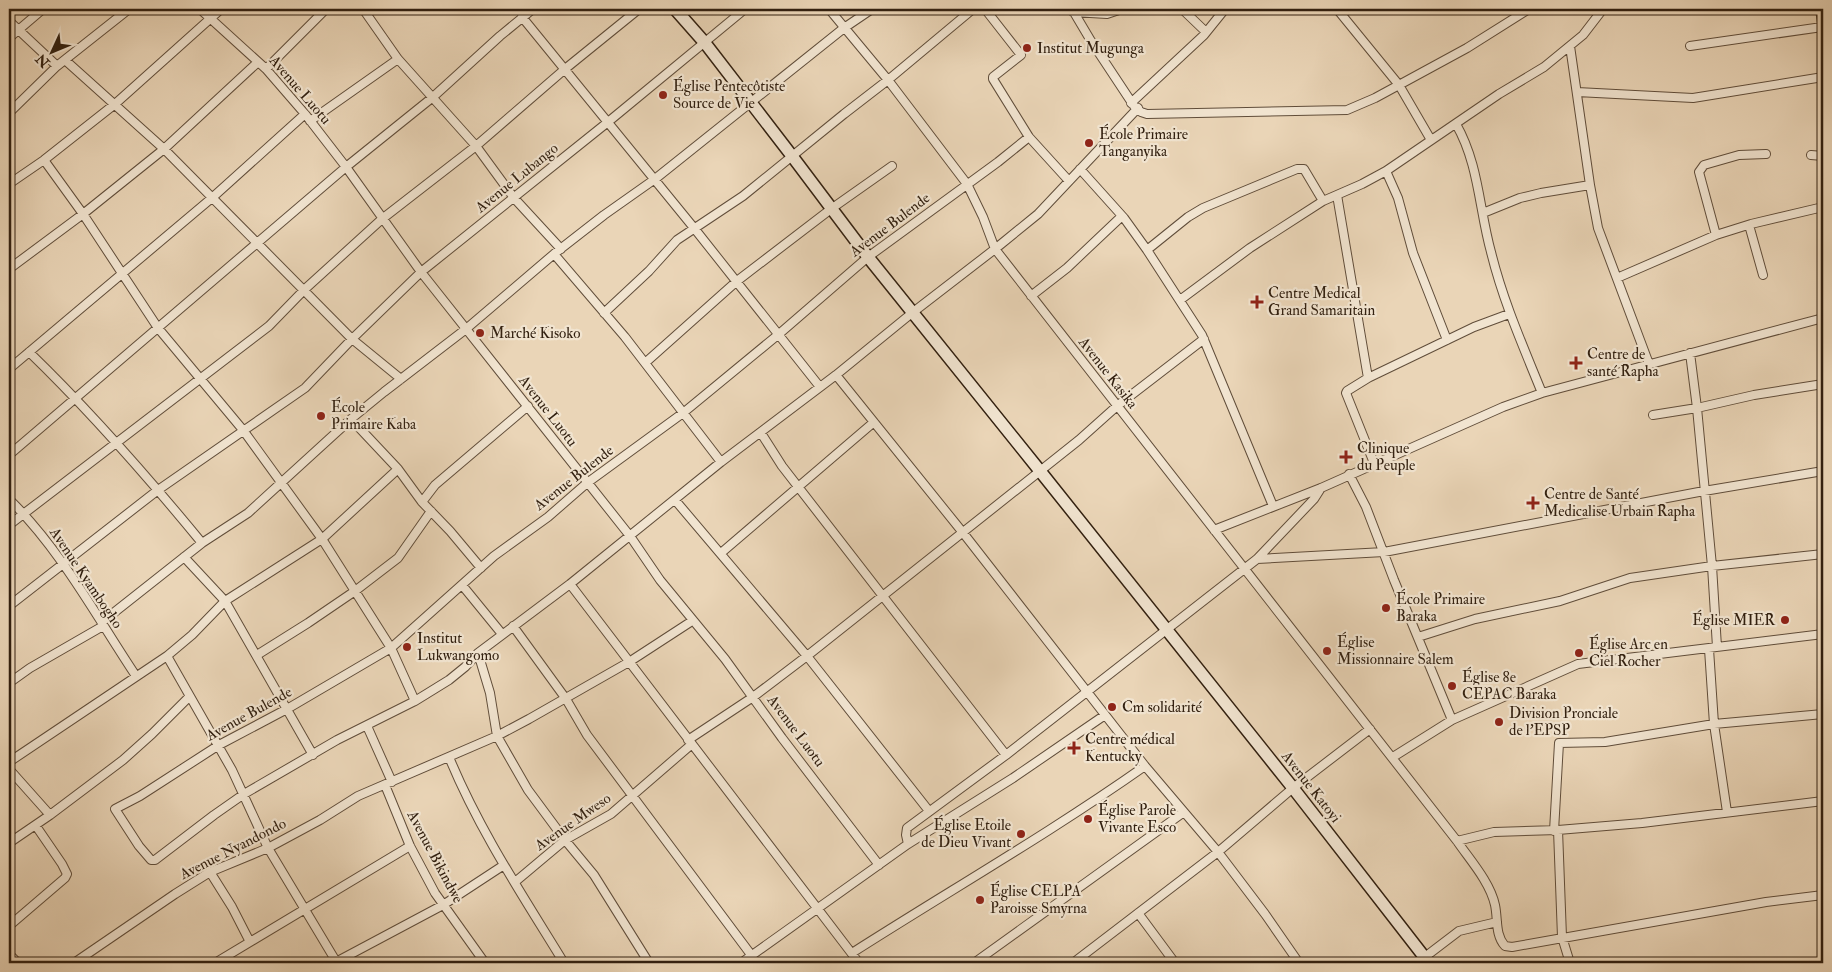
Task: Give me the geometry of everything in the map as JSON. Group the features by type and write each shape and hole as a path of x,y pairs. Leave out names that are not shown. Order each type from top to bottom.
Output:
{"street":[{"path":"9,38 43,9"},
{"path":"9,113 57,66 129,9"},
{"name":"Avenue Luotu","path":"200,9 266,69 305,114 346,167 421,272 630,536 660,580 753,697 879,865"},
{"path":"9,184 44,160 115,104 221,9"},
{"path":"266,69 326,9"},
{"path":"363,9 398,58 476,146 514,198 625,337 721,462"},
{"path":"9,454 346,167 433,97 533,9"},
{"path":"9,524 269,326 382,219 476,146 639,9"},
{"name":"Avenue Katoyi","path":"675,9 704,43 912,313 1293,788 1424,961"},
{"name":"Avenue Lubango","path":"9,606 158,490 309,386 352,339 421,272 745,9"},
{"name":"Avenue Kasika","path":"829,9 888,80 966,184 983,217 995,249 1214,530 1246,568 1308,651 1457,841 1491,893 1495,905 1499,936 1506,946 1512,947 1562,937"},
{"path":"9,683 30,668 103,624 202,543 248,513 351,419 466,329 558,252 655,179 844,28 872,9"},
{"path":"604,313 677,240 736,202 973,9"},
{"path":"986,9 1021,53 1021,57 992,78 1029,137 1069,181"},
{"path":"1073,10 1107,14 1122,9"},
{"path":"1182,9 1206,32"},
{"path":"244,794 336,740 415,701 449,680 502,634 570,584 721,462 836,375 995,249 1038,214 1134,106 1206,32 1224,9"},
{"path":"1337,9 1399,85 1432,140"},
{"path":"1073,10 1134,106 1147,114 1167,114 1244,110 1347,110 1399,85 1467,48 1529,9"},
{"path":"1180,300 1250,248 1324,201 1386,172 1499,94 1544,67 1583,35 1603,9"},
{"path":"1690,46 1823,29 1820,9"},
{"path":"522,17 655,179 820,387"},
{"path":"9,21 57,66"},
{"path":"1570,46 1598,228 1649,364"},
{"path":"310,121 398,58"},
{"path":"65,60 164,148 352,339 401,379"},
{"path":"9,269 83,214 164,148 258,62"},
{"path":"1576,92 1693,98 1823,77"},
{"path":"9,369 213,197 305,114"},
{"path":"1456,124 1465,139 1472,161 1490,251 1510,314 1542,392"},
{"name":"Avenue Bulende","path":"244,794 153,861 139,846 115,809 140,796 219,745 287,709 391,648 494,556 548,517 587,483 683,413 868,257 998,162 1029,137"},
{"path":"1716,235 1700,169 1704,166 1739,156 1766,154"},
{"path":"1811,155 1823,156"},
{"path":"44,160 83,214 158,328 243,430 322,539 391,648 415,701"},
{"path":"645,363 736,281 831,209 892,166"},
{"path":"1080,169 1122,216 1147,250 1204,339 1273,506"},
{"path":"1147,250 1203,208 1297,169 1304,169 1324,201"},
{"path":"1386,172 1398,198 1413,253 1447,340"},
{"path":"1483,213 1520,198 1590,185"},
{"path":"1337,195 1368,378"},
{"path":"1617,278 1716,235 1823,207"},
{"path":"1031,296 1067,268 1122,216"},
{"path":"1749,225 1763,275"},
{"path":"1374,463 1346,393 1349,389 1474,327 1510,314"},
{"path":"1214,530 1320,488 1503,407 1542,392 1823,318"},
{"name":"Avenue Mweso","path":"515,882 565,840 611,814 690,742 808,656 964,534 1101,422 1117,406 1204,339"},
{"path":"29,352 75,397 116,442 202,543"},
{"path":"1690,354 1712,566 1714,724 1727,812"},
{"path":"836,375 964,534 1145,766 1218,852 1299,963"},
{"path":"1653,415 1697,408 1754,395 1823,384"},
{"path":"422,502 435,485 528,406"},
{"path":"351,419 398,469 422,502 481,568"},
{"path":"721,553 874,422"},
{"path":"761,433 782,466 1006,755"},
{"path":"9,762 167,656 192,635 225,601 322,539 398,469"},
{"path":"1257,559 1384,552 1704,491 1823,471"},
{"path":"1349,474 1366,507 1452,720"},
{"path":"908,844 907,828 1088,692 1257,559 1314,499 1320,488"},
{"name":"Avenue Kyambogho","path":"9,499 23,512 64,564 136,676"},
{"path":"675,500 808,656 929,811"},
{"path":"257,655 355,591 398,558 431,511"},
{"path":"1418,637 1475,619 1552,603 1630,578 1712,566 1823,554"},
{"path":"184,558 225,601 313,754"},
{"path":"570,584 819,908 859,963"},
{"path":"462,585 502,634"},
{"name":"Avenue Nyandondo","path":"74,963 210,872 268,848 320,820 358,796 497,736 629,662 692,621"},
{"path":"513,626 566,699 587,735 631,796 752,956"},
{"path":"1393,757 1452,720 1578,664 1823,634"},
{"path":"478,653 490,693 497,736 528,790 594,875 649,963"},
{"path":"167,656 189,697 219,745 244,794 268,848 336,963 443,905 504,866"},
{"path":"9,843 36,826 123,760 157,730 189,697"},
{"path":"741,963 908,844 1013,778 1105,714"},
{"path":"1570,963 1562,937 1556,830 1559,743 1605,742 1714,724 1823,714"},
{"name":"Avenue Bikindwe","path":"367,726 410,846 443,905 485,963"},
{"path":"1073,963 1218,852 1293,788 1370,729"},
{"path":"449,757 463,791 504,866 564,963"},
{"path":"852,954 930,903 1075,814 1145,766"},
{"path":"9,769 50,815"},
{"path":"1457,841 1494,832 1556,830 1642,823 1823,801"},
{"path":"974,963 1184,812"},
{"path":"9,926 65,878 67,874 36,826"},
{"path":"215,963 410,846"},
{"path":"210,872 232,907 250,942"},
{"path":"1562,937 1766,902 1823,895"},
{"path":"1138,913 1175,963"},
{"path":"1424,961 1460,932 1497,922"},
{"path":"9,954 18,963"}],"place":[{"name":"Institut Mugunga","path":"1027,48"},
{"name":"Église Pentecôtiste Source de Vie","path":"663,95"},
{"name":"École Primaire Tanganyika","path":"1089,143"},
{"name":"Centre Medical Grand Samaritain","path":"1257,302"},
{"name":"Marché Kisoko","path":"480,333"},
{"name":"Centre de santé Rapha","path":"1576,363"},
{"name":"École Primaire Kaba","path":"321,416"},
{"name":"Clinique du Peuple","path":"1346,457"},
{"name":"Centre de Santé Medicalise Urbain Rapha","path":"1533,503"},
{"name":"École Primaire Baraka","path":"1386,608"},
{"name":"Église MIER","path":"1785,620"},
{"name":"Institut Lukwangomo","path":"407,647"},
{"name":"Église Missionnaire Salem","path":"1327,651"},
{"name":"Église Arc en Ciel Rocher","path":"1579,653"},
{"name":"Église 8e CEPAC Baraka","path":"1452,686"},
{"name":"Cm solidarité","path":"1112,707"},
{"name":"Division Pronciale de l'EPSP","path":"1499,722"},
{"name":"Centre médical Kentucky","path":"1074,748"},
{"name":"Église Parole Vivante Esco","path":"1088,819"},
{"name":"Église Etoile de Dieu Vivant","path":"1021,834"},
{"name":"Église CELPA Paroisse Smyrna","path":"980,900"}]}
